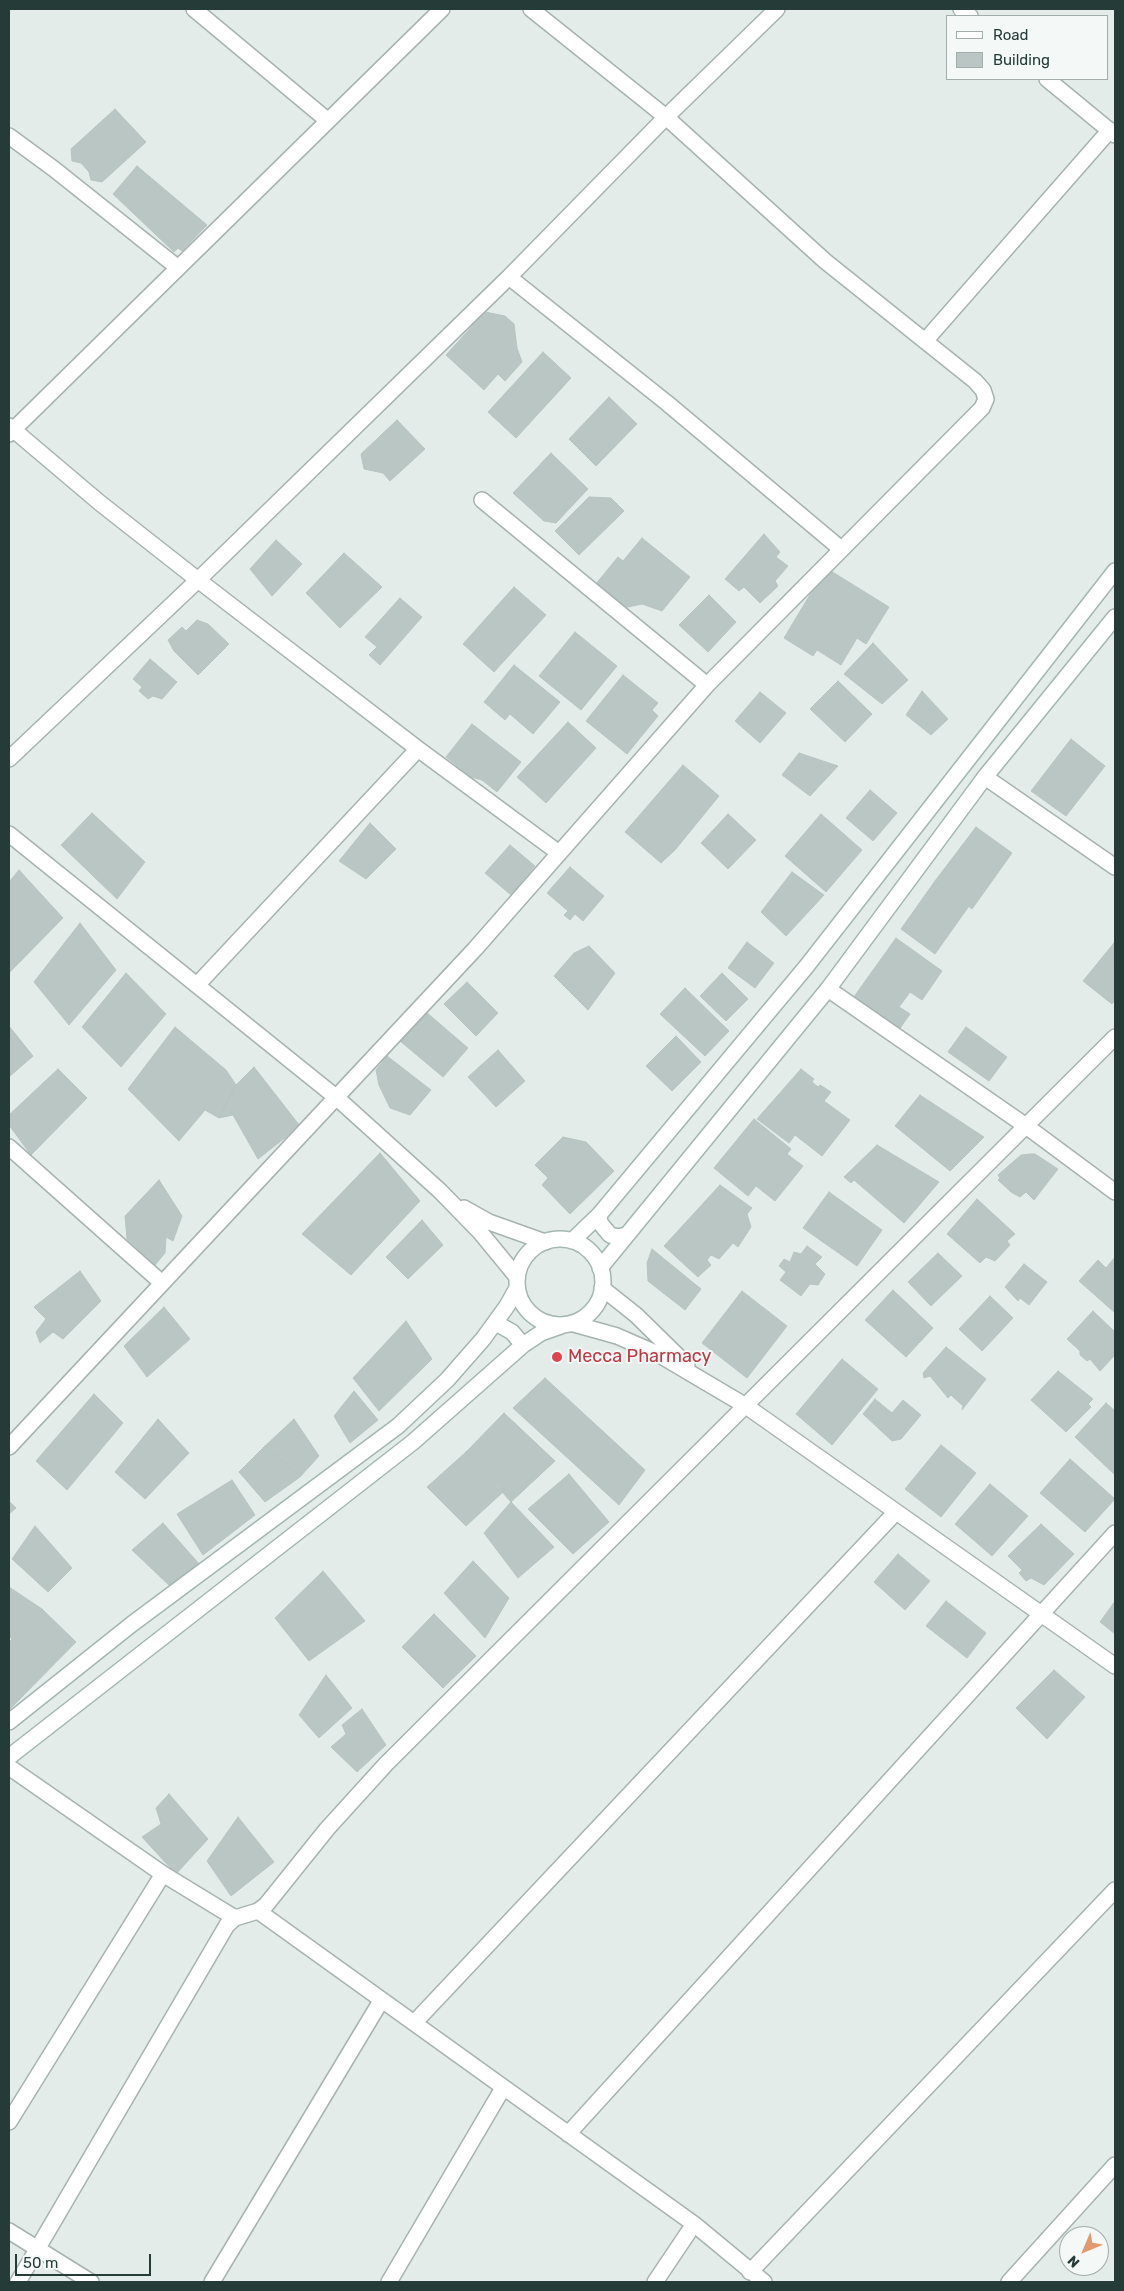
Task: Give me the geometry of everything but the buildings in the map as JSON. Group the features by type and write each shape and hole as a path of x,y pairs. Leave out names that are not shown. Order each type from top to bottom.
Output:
{"street":[{"path":"194,9 327,120"},
{"path":"442,9 10,430 198,580 418,749 559,853"},
{"path":"10,1444 475,949 706,685 982,408 986,398 983,390 925,341 824,261 666,117 531,9"},
{"path":"9,758 198,580 509,277 666,117 777,9"},
{"path":"925,341 1112,133 1048,80"},
{"path":"9,136 54,169 177,267"},
{"path":"509,277 667,403 841,549"},
{"path":"482,500 706,685"},
{"path":"572,1241 599,1215 806,967 1115,571"},
{"path":"600,1268 828,989 985,777 1115,618"},
{"path":"197,985 418,749"},
{"path":"985,777 1115,867"},
{"path":"9,834 337,1098 440,1191 480,1232 517,1282 520,1300 527,1311 548,1324 567,1325 617,1336 696,1376 746,1406 895,1512 1041,1612 1115,1666"},
{"path":"828,989 1026,1126 1115,1192"},
{"path":"18,2282 227,1925 236,1918 258,1912 272,1898 327,1829 386,1764 1115,1037"},
{"path":"9,1147 162,1282"},
{"path":"440,1191 464,1208 490,1222 545,1242"},
{"path":"599,1215 603,1230 610,1235 618,1237 626,1235"},
{"path":"9,1722 132,1624 398,1426 447,1380 496,1323 517,1282 526,1255 545,1242 559,1239 572,1241 584,1247 594,1256 600,1268 602,1288 598,1303 588,1315 567,1325 541,1333 523,1345 413,1442 39,1731 9,1757"},
{"path":"602,1288 649,1326 696,1376"},
{"path":"496,1323 512,1332 523,1345"},
{"path":"414,2023 895,1512"},
{"path":"568,2134 799,1882 1041,1612 1115,1533"},
{"path":"9,1767 163,1874 236,1918"},
{"path":"9,2122 163,1874"},
{"path":"750,2272 1115,1890"},
{"path":"258,1912 694,2224 764,2282"},
{"path":"212,2282 381,2000"},
{"path":"389,2282 503,2088"},
{"path":"1009,2282 1115,2165"},
{"path":"655,2282 694,2224"},
{"path":"9,2231 37,2251 91,2282"}],"place":[{"name":"Mecca Pharmacy","path":"557,1357"}]}
